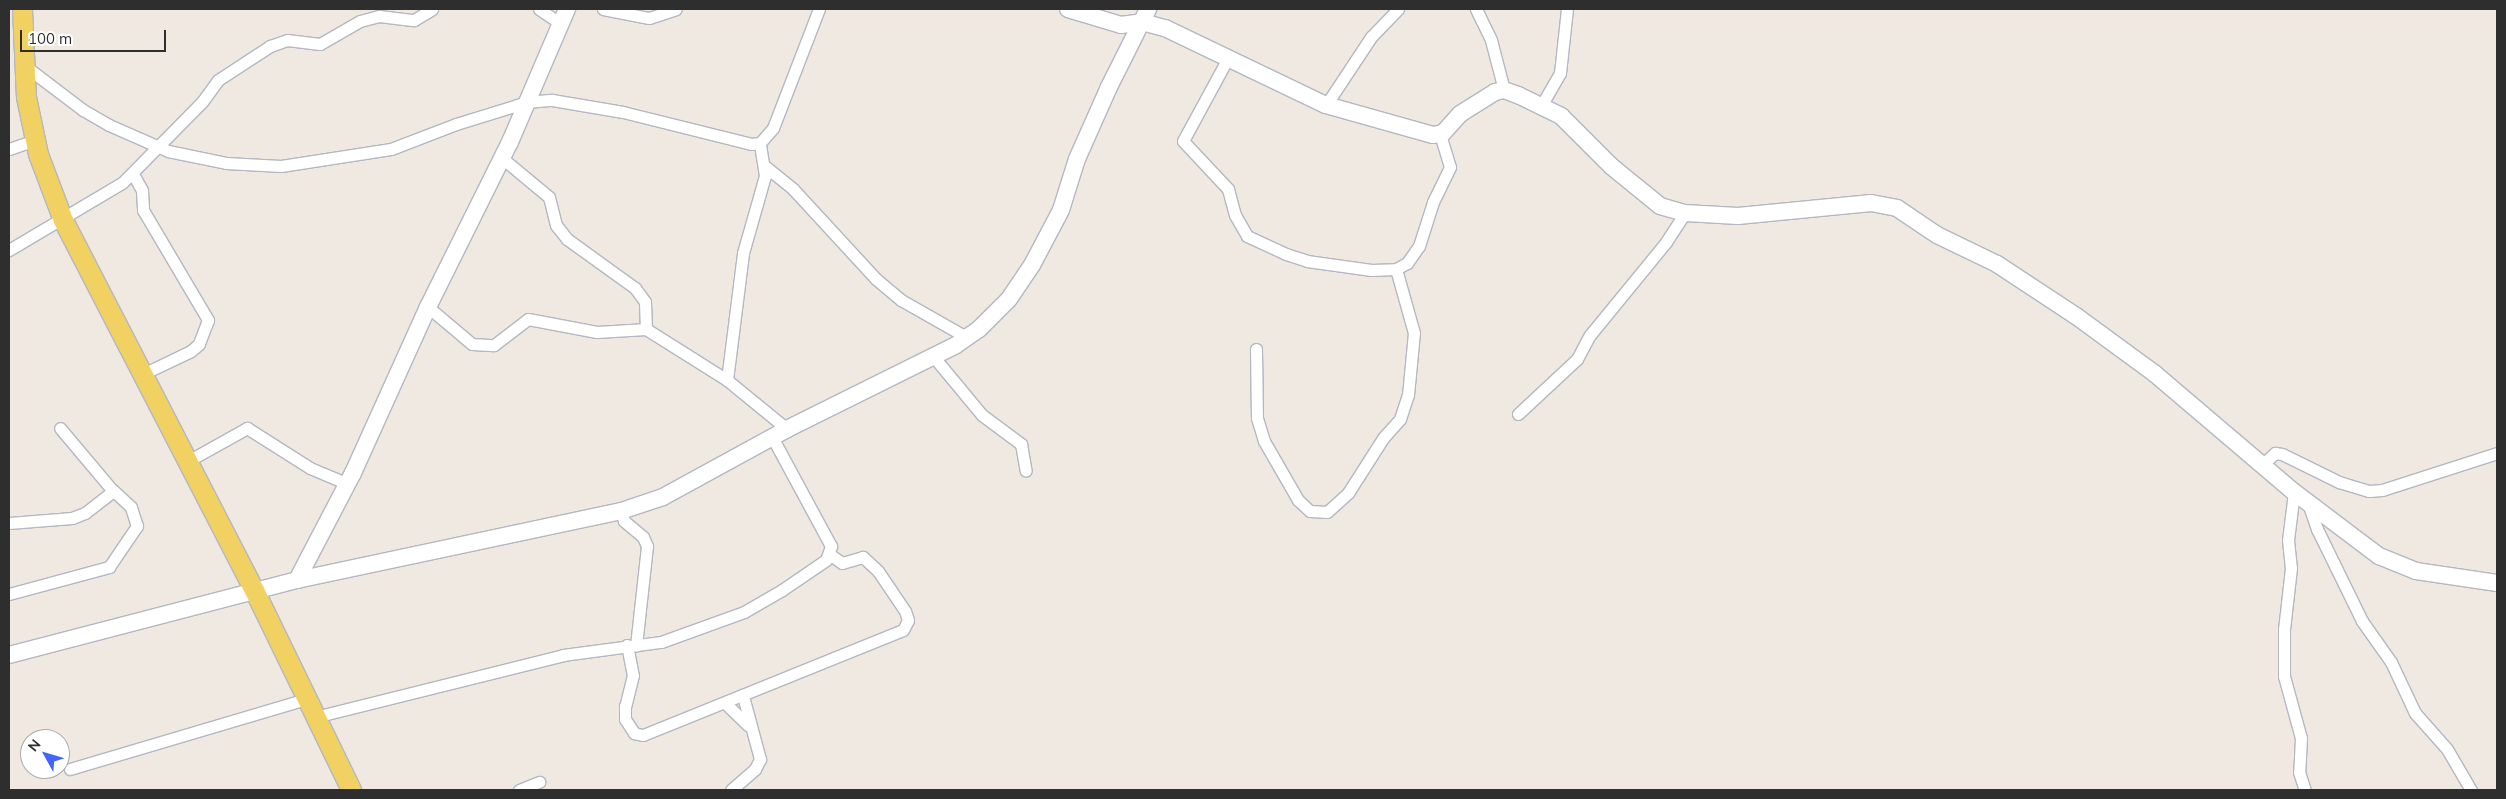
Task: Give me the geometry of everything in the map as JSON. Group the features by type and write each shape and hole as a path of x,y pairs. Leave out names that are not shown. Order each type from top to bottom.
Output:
{"main road":[{"path":"22,9 26,97 35,140 63,220 255,592 351,790"}],"street":[{"path":"9,250 63,220 133,174 202,102 218,80 276,43 287,40 320,44 360,21 378,16 414,20 432,9"},
{"path":"298,580 348,484 428,307 502,158 564,16 539,9"},
{"path":"603,9 649,18 676,9"},
{"path":"760,143 773,128 780,113 819,9"},
{"path":"1068,9 1121,25 1145,15"},
{"path":"1326,105 1371,37 1398,9"},
{"path":"1476,9 1494,47 1504,90"},
{"path":"1541,106 1560,73 1567,9"},
{"path":"1145,15 1165,28 1326,105 1355,115 1440,134"},
{"path":"9,655 298,580 621,511 663,497 787,429 968,338 1009,299 1032,265 1061,210 1077,159 1145,15"},
{"path":"1228,58 1183,141 1228,189 1242,229 1253,241 1306,261 1362,269 1396,269 1407,263 1419,246 1433,202 1450,167 1440,134"},
{"path":"25,66 83,110 158,147 226,163 281,166 313,163 391,149 456,124 527,102 552,100 624,112 740,142 760,143"},
{"path":"1440,134 1460,114 1495,92 1504,90 1561,116 1638,190 1660,206 1684,213 1738,216 1773,210 1878,204 1897,208 1937,235 1955,242 1997,264 2154,373 2341,530 2396,564 2455,578 2497,583"},
{"path":"9,149 35,140"},
{"path":"728,380 744,253 766,167 760,143"},
{"path":"502,158 549,197 556,224 567,240 635,288 645,302 646,329"},
{"path":"766,167 793,189 876,279 901,300 968,338"},
{"path":"133,174 142,190 143,210 208,320 199,344 191,351 143,374"},
{"path":"1518,414 1577,359 1590,335 1666,242 1684,213"},
{"path":"1256,349 1256,418 1264,441 1298,500 1310,511 1327,512 1348,493 1383,438 1400,419 1408,395 1414,333 1396,269"},
{"path":"428,307 472,344 494,345 528,318 597,332 646,329 728,380 787,429"},
{"path":"933,356 982,415 1021,444 1026,471"},
{"path":"9,594 108,567 137,526 131,507 113,490 60,428"},
{"path":"188,461 247,428 310,468 348,484"},
{"path":"315,717 564,655 661,642 744,612 803,576 829,554 829,540 772,437"},
{"path":"2262,465 2275,453 2282,454 2339,482 2369,491 2382,490 2497,453"},
{"path":"9,523 72,518 85,513 113,490"},
{"path":"2294,492 2288,540 2291,568 2284,630 2284,676 2301,738 2299,772 2305,790"},
{"path":"2308,503 2317,529 2362,621 2390,662 2415,713 2447,749 2471,790"},
{"path":"621,511 624,520 643,538 647,546 631,645 633,676 624,714 634,733 643,735 742,696 814,664 897,634 907,625 902,605 886,578 870,562 858,556 839,562 829,554"},
{"path":"730,790 758,764 742,696"},
{"path":"70,770 306,699"},
{"path":"725,703 748,725"},
{"path":"519,790 539,782"}]}
